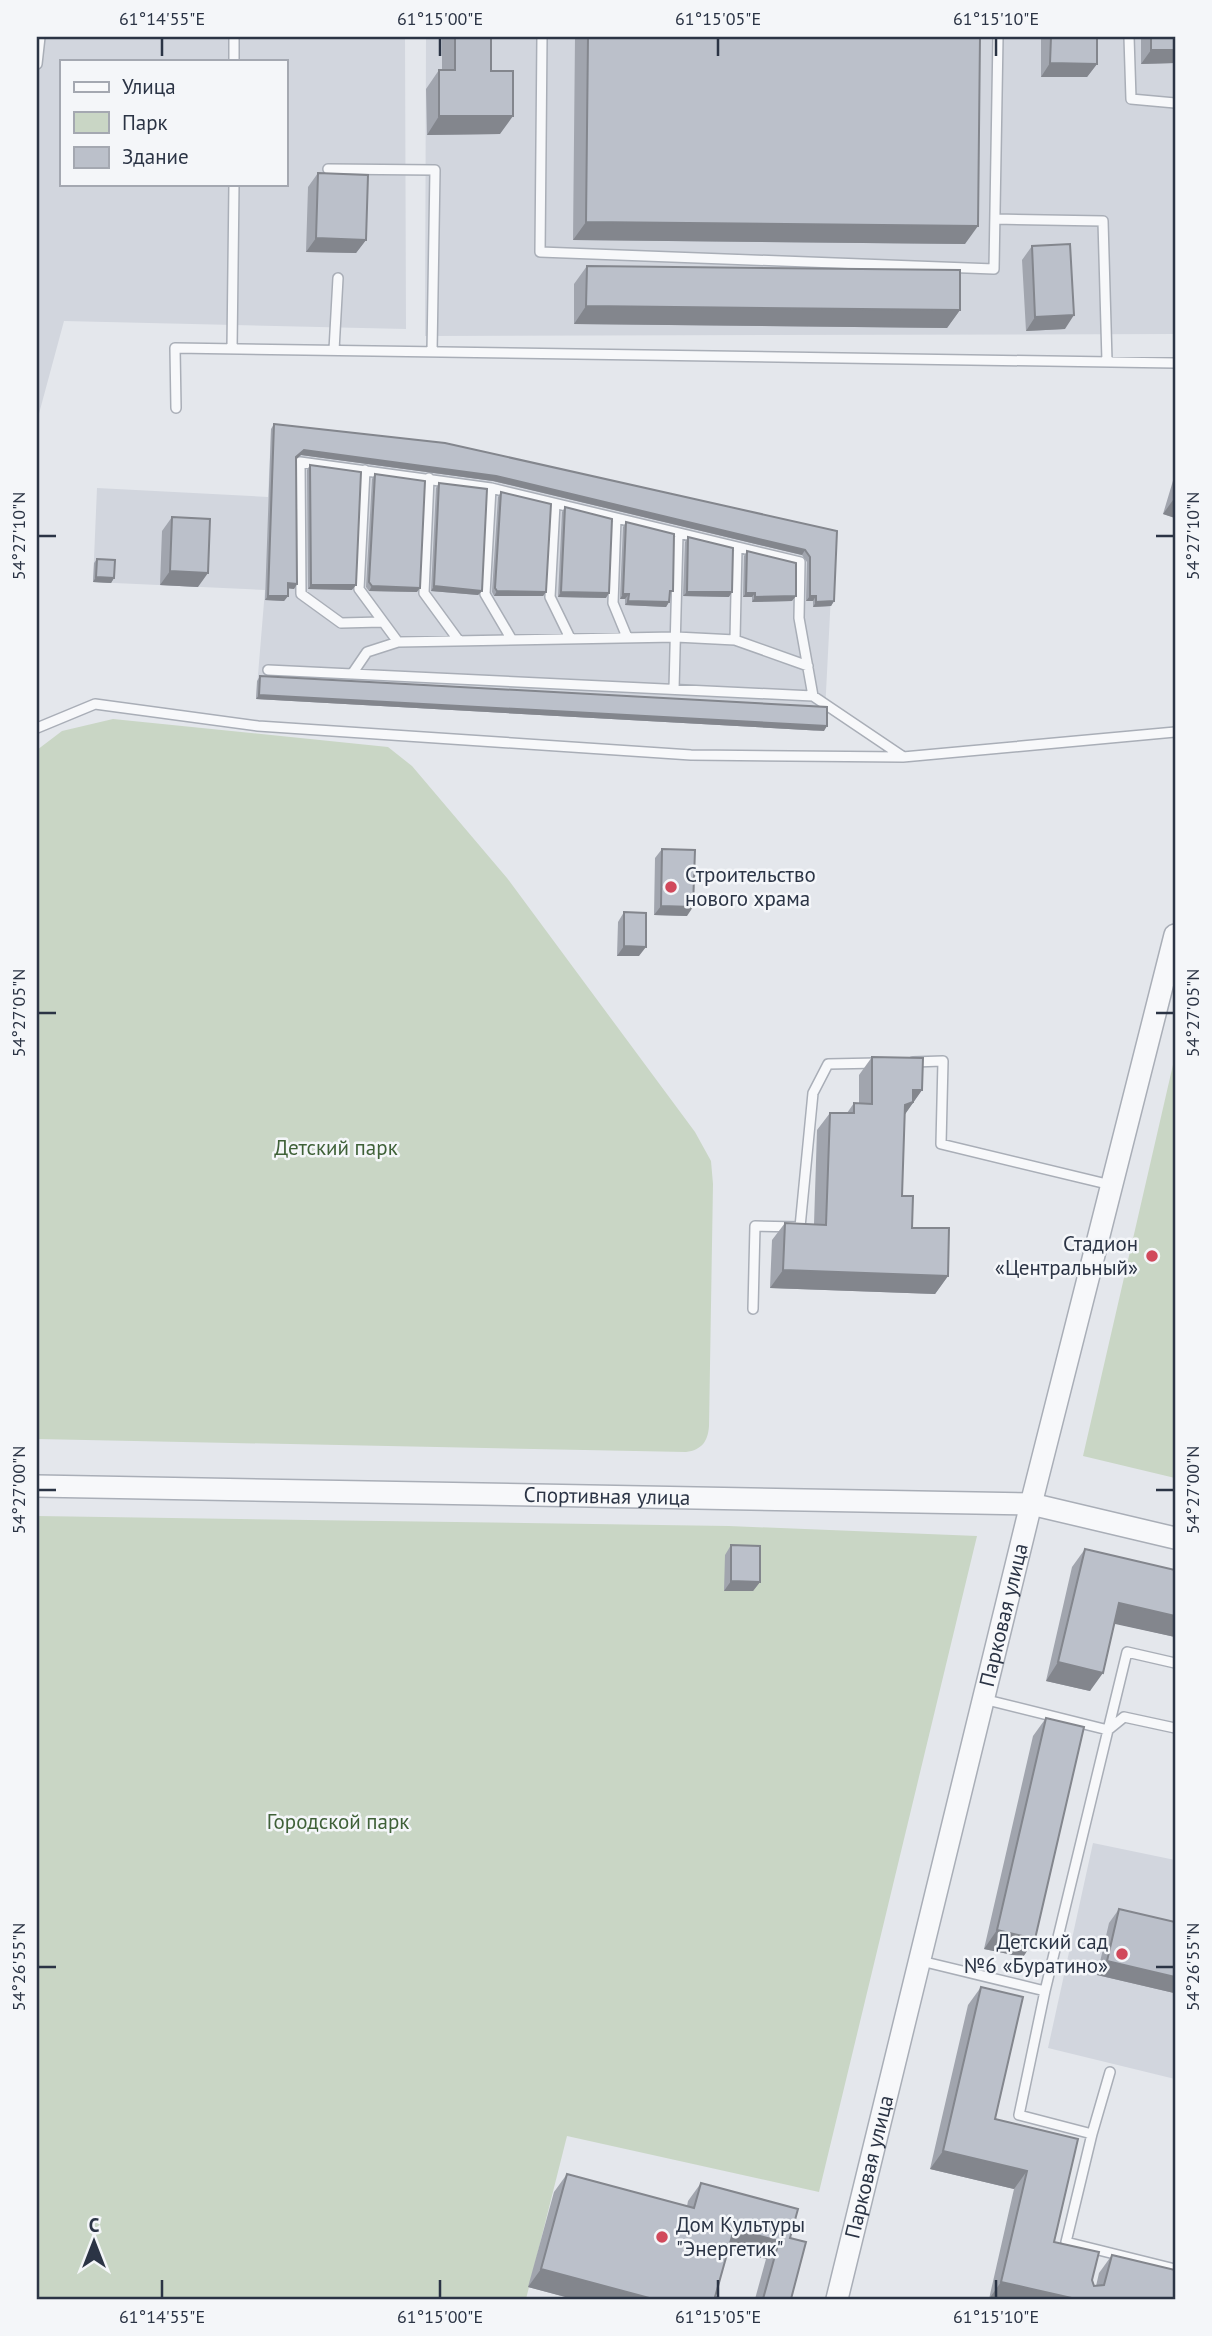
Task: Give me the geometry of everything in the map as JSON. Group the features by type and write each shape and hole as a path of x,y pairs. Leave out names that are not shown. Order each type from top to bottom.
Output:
{"street":[{"name":"Парковая улица","path":"838,2299 1031,1504 1175,935"},
{"name":"Спортивная улица","path":"37,1486 1031,1504 1175,1538"}],"lane":[{"path":"37,64 40,37"},
{"path":"234,37 234,60"},
{"path":"542,37 540,253 995,269 998,37"},
{"path":"1129,37 1131,99 1175,103"},
{"path":"328,169 435,170 432,352"},
{"path":"232,349 234,186"},
{"path":"995,219 1103,220 1107,361"},
{"path":"334,350 338,278"},
{"path":"176,408 175,348 1175,363"},
{"path":"382,622 341,624 301,594 300,462 491,488 800,562 799,618 813,696"},
{"path":"365,470 359,589 398,642"},
{"path":"429,478 424,593 458,641"},
{"path":"491,488 485,594 512,640"},
{"path":"555,504 550,597 570,638"},
{"path":"616,518 613,603 627,637"},
{"path":"674,689 678,533"},
{"path":"735,640 737,547"},
{"path":"352,674 368,652 398,642 627,637 735,640 808,666"},
{"path":"268,670 813,696 903,757"},
{"path":"37,728 95,704 258,726 691,755 903,757 1175,732"},
{"path":"905,1062 943,1061 942,1144 1112,1185"},
{"path":"753,1309 755,1226 800,1227 813,1093 828,1064 892,1062"},
{"path":"1092,2134 1019,2115 1045,1991 1127,1652 1175,1663"},
{"path":"983,1699 1108,1730"},
{"path":"1108,1730 1124,1717 1175,1728"},
{"path":"920,1961 1045,1991"},
{"path":"1110,2071 1066,2242 1175,2269"},
{"path":"1095,2262 1098,2250"}],"shaded area":[{"path":"37,37 405,37 406,329 64,321 37,421"},
{"path":"426,37 1175,37 1175,334 425,336"},
{"path":"271,429 441,447 834,536 824,731 256,699 265,590 93,582 97,488 268,497"},
{"name":"Детский сад №6 «Буратино»","path":"1093,1843 1175,1860 1175,2079 1048,2048"}],"green space":[{"name":"Детский парк","path":"113,719 388,747 412,766 507,878 695,1132 711,1161 713,1184 709,1426 706,1440 700,1447 686,1452 37,1439 37,750 62,731"},
{"name":"Стадион «Центральный»","path":"1175,1056 1175,1478 1083,1456"},
{"name":"Городской парк","path":"37,1516 729,1526 977,1536 819,2192 567,2136 526,2299 37,2299"}],"building":[{"path":"455,37 491,37 491,71 513,71 513,116 439,116 439,70 455,70"},
{"path":"588,37 980,37 978,226 586,222"},
{"path":"1051,37 1097,37 1097,64 1050,63"},
{"path":"1151,37 1175,37 1175,50 1151,50"},
{"path":"318,173 368,175 366,240 316,238"},
{"path":"1070,244 1074,315 1035,317 1032,246"},
{"path":"587,266 960,270 960,310 586,306"},
{"path":"274,424 445,443 837,531 834,601 816,602 816,596 810,596 810,557 805,550 496,476 304,450 296,457 297,584 288,583 288,596 268,596"},
{"path":"310,465 361,472 356,585 311,585"},
{"path":"375,474 425,481 420,588 372,586 369,582"},
{"path":"439,483 487,489 482,591 434,586"},
{"path":"501,492 551,504 546,592 497,591 495,588"},
{"path":"565,507 612,519 609,593 561,592"},
{"path":"172,517 210,519 208,573 170,571"},
{"path":"626,522 674,534 673,591 670,591 669,602 628,601 629,594 623,594"},
{"path":"688,537 733,548 732,592 687,592"},
{"path":"747,551 796,563 796,596 755,597 755,593 746,593"},
{"path":"97,559 115,560 114,578 96,577"},
{"path":"260,676 827,707 827,726 259,695"},
{"name":"Строительство нового храма","path":"662,849 695,850 693,907 661,906"},
{"path":"624,912 646,913 646,947 624,946"},
{"path":"872,1057 923,1058 922,1090 913,1090 913,1102 905,1105 902,1196 913,1196 912,1228 949,1228 948,1276 783,1270 785,1223 826,1225 830,1113 854,1113 854,1103 872,1104"},
{"path":"731,1545 760,1546 760,1582 731,1581"},
{"path":"1085,1549 1175,1570 1175,1616 1119,1603 1103,1673 1058,1662"},
{"path":"1046,1718 1084,1727 1035,1939 997,1930"},
{"path":"1119,1909 1175,1922 1175,1977 1107,1961"},
{"path":"981,1987 1023,1997 995,2119 1078,2139 1054,2242 1099,2252 1092,2280 1094,2286 1104,2285 1112,2255 1175,2270 1175,2299 1076,2299 1001,2282 1027,2171 943,2151"},
{"name":"Дом Культуры \"Энергетик\"","path":"567,2174 694,2208 701,2183 798,2209 790,2238 806,2242 791,2299 763,2299 779,2241 734,2229 715,2297 725,2299 653,2299 541,2269"}],"place":[{"name":"Строительство нового храма","path":"671,887"},
{"name":"Стадион «Центральный»","path":"1152,1256"},
{"name":"Детский сад №6 «Буратино»","path":"1122,1954"},
{"name":"Дом Культуры \"Энергетик\"","path":"662,2237"}]}
